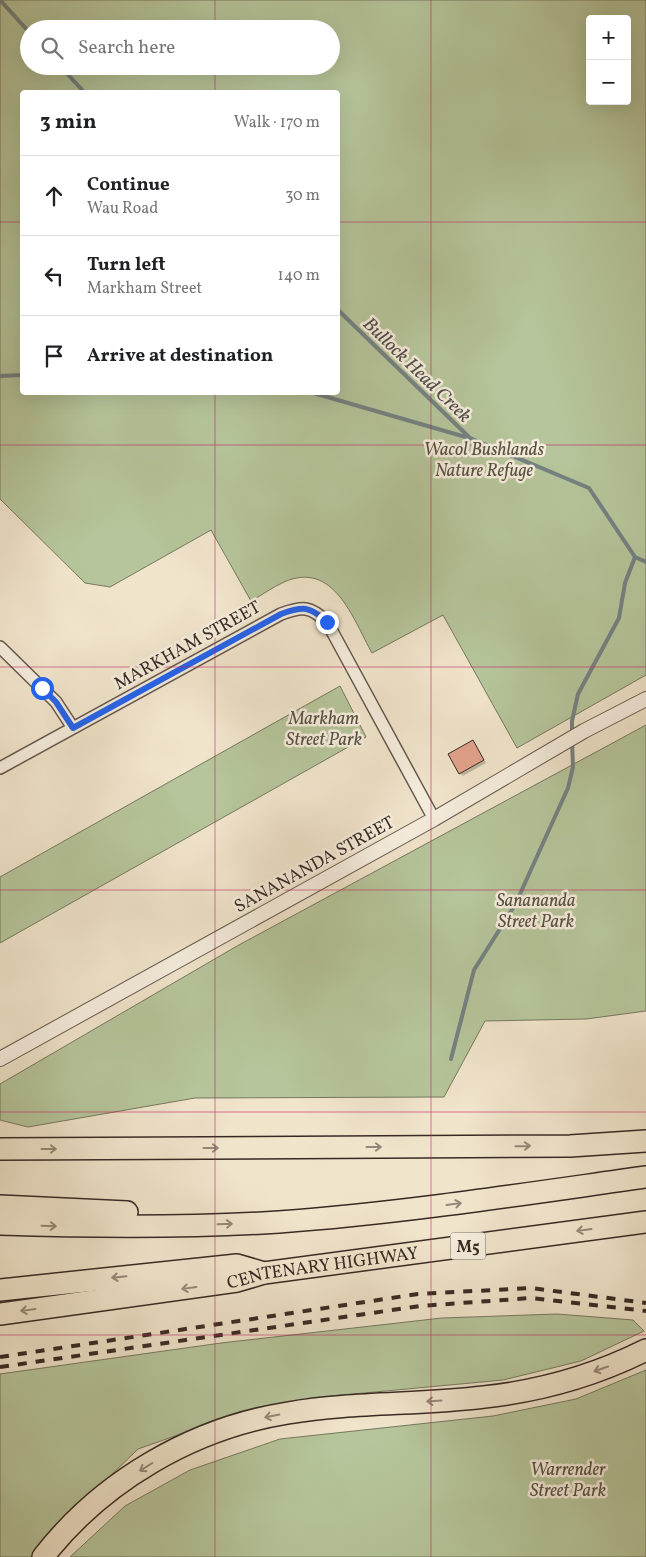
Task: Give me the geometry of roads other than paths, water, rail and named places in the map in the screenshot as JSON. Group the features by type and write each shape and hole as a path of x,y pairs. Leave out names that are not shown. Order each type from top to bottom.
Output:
{"highway":[{"path":"0,1149 532,1146 646,1142"},
{"path":"0,1224 64,1226 278,1222 406,1210 646,1177"},
{"path":"0,1206 151,1213 177,1225"},
{"name":"CENTENARY HIGHWAY","path":"0,1314 237,1281 264,1273 646,1222"},
{"path":"0,1290 237,1265 264,1273"},
{"path":"43,1557 73,1524 106,1494 162,1456 219,1431 255,1419 288,1412 482,1398 524,1392 565,1381 646,1350"}],"street":[{"name":"MARKHAM STREET","path":"0,768 281,614 300,607 315,611 327,622 434,819"},
{"path":"0,647 56,702 73,728"},
{"name":"SANANANDA STREET","path":"0,1059 434,819 584,731 646,699"}],"waterway":[{"name":"Bullock Head Creek","path":"0,0 20,22"},
{"name":"Bullock Head Creek","path":"68,75 82,90"},
{"name":"Bullock Head Creek","path":"340,312 470,438 589,488 635,557 646,562"},
{"path":"0,376 20,375"},
{"path":"320,395 469,438"},
{"path":"572,734 572,721 578,694 619,618 625,583 635,557"},
{"path":"451,1059 474,970 515,905 568,788 573,767 572,741"}],"railway":[{"path":"0,1357 418,1294 531,1288 646,1303"},
{"path":"0,1367 420,1306 531,1298 646,1311"}],"park label":[{"name":"Wacol Bushlands Nature Refuge","path":"484,459"},
{"name":"Markham Street Park","path":"324,728"},
{"name":"Sanananda Street Park","path":"536,910"},
{"name":"Warrender Street Park","path":"568,1479"}]}
